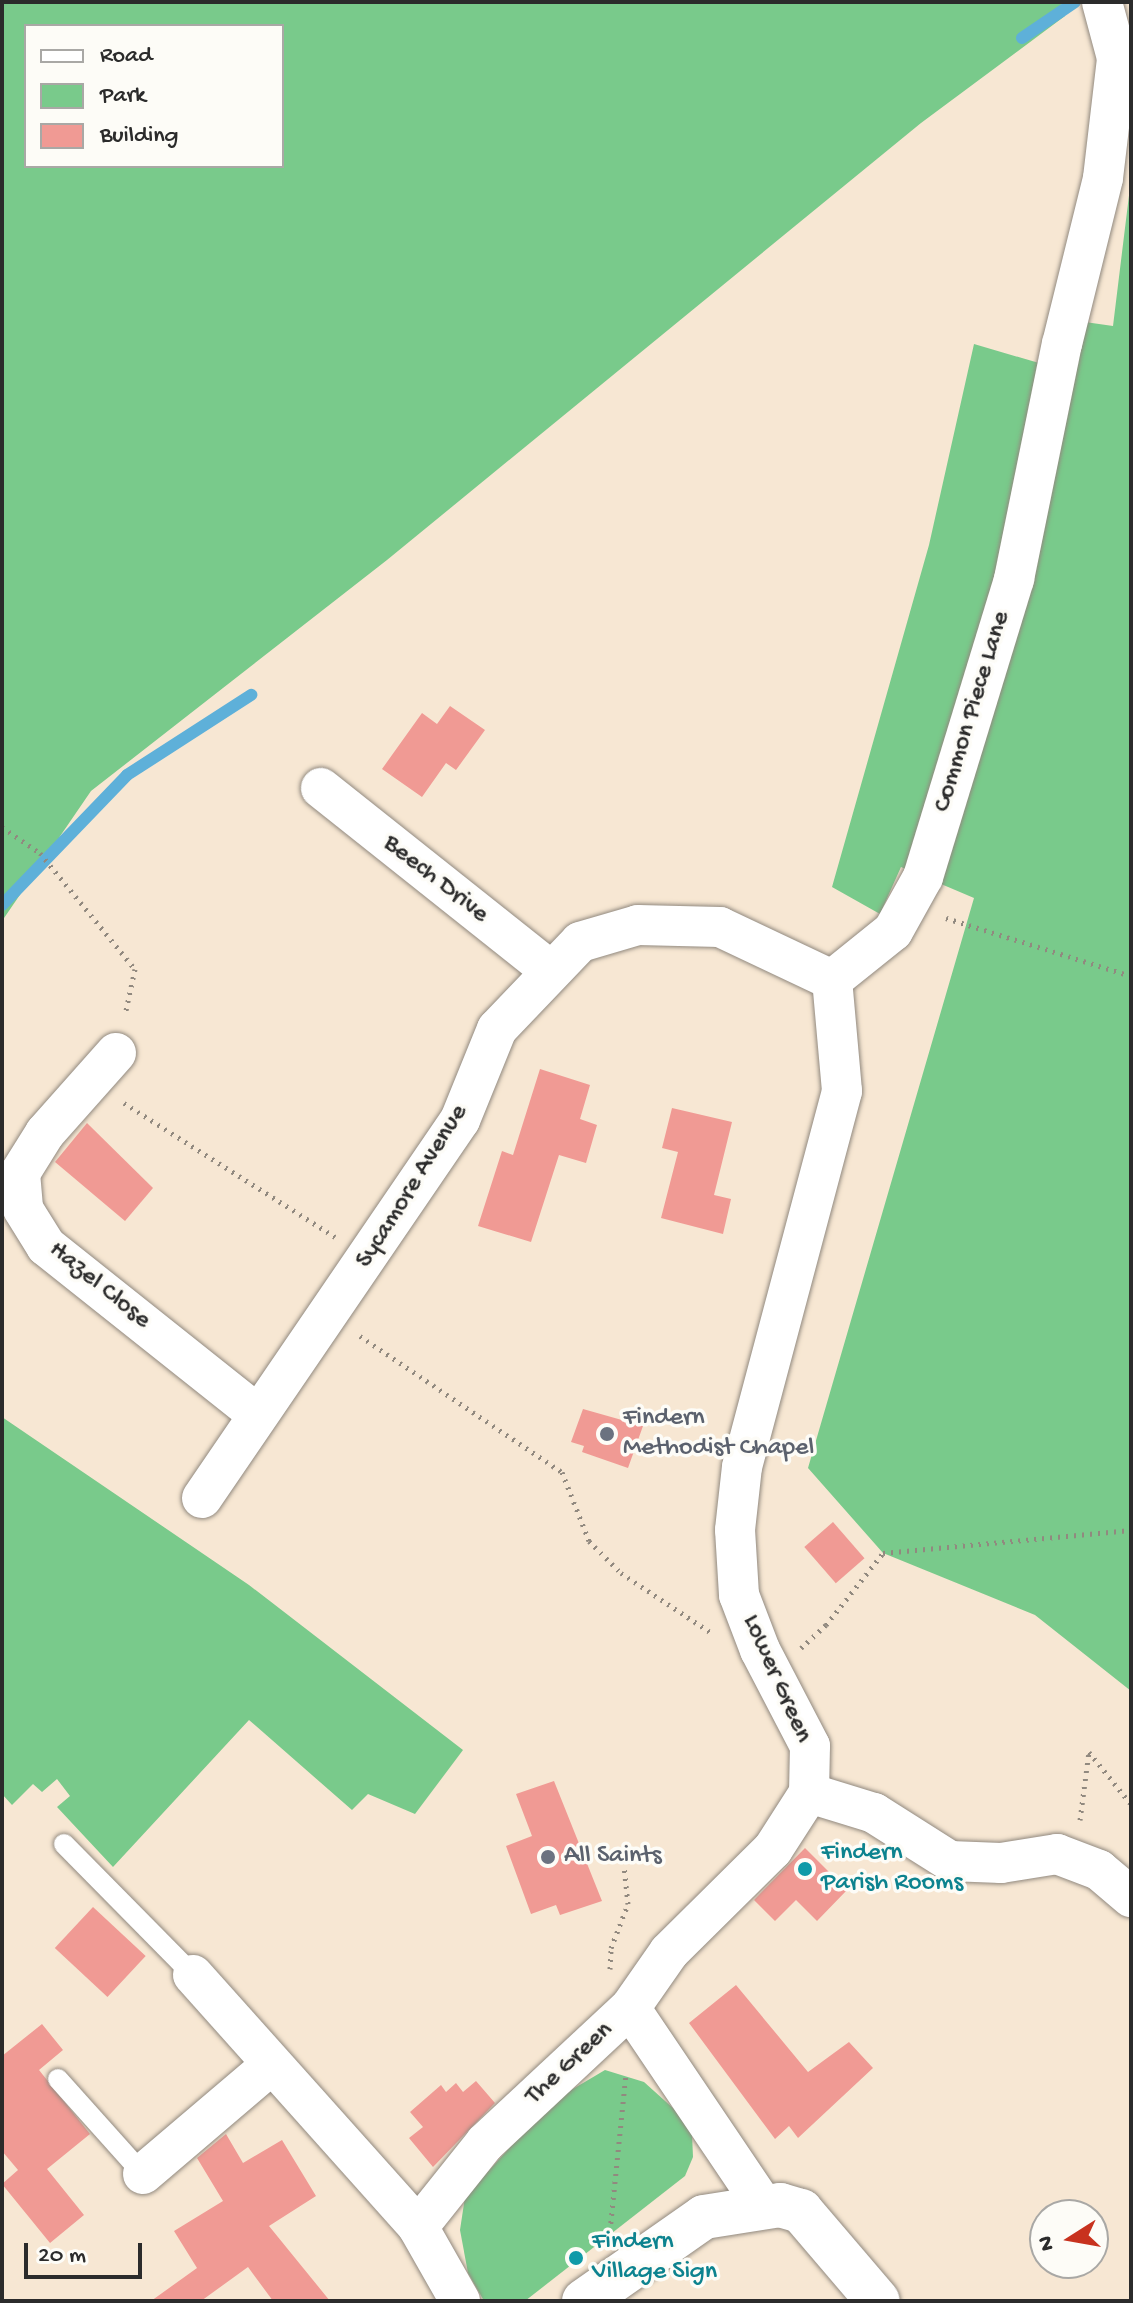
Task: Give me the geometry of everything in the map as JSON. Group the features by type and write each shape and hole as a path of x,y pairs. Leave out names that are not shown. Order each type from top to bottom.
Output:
{"street":[{"name":"Common Piece Lane","path":"832,980 893,931 923,877 1014,579 1062,344 1103,178 1117,58 1102,3"},
{"name":"Beech Drive","path":"321,788 550,970"},
{"name":"Sycamore Avenue","path":"202,1498 257,1414 369,1258 460,1120 497,1029 580,942 638,925 676,923 720,927 832,980"},
{"name":"Lower Green","path":"809,1793 810,1746 773,1674 739,1595 735,1530 742,1467 842,1091 832,980"},
{"name":"Hazel Close","path":"116,1053 45,1133 20,1173 23,1209 46,1246 257,1414"},
{"path":"630,2008 669,1952 773,1849 809,1793 874,1813 950,1861 1001,1863 1057,1854 1099,1870 1131,1897"},
{"path":"193,1975 418,2227 460,2301"},
{"name":"The Green","path":"418,2227 485,2143 630,2008 763,2205"},
{"path":"143,2174 271,2065"},
{"path":"584,2301 704,2217 763,2205 801,2211 878,2301"}],"lane":[{"path":"64,1844 193,1975"},
{"path":"58,2079 143,2174"}],"path":[{"path":"2,827 40,853 135,969 116,1053 123,1103 369,1258"},
{"path":"907,906 1128,975"},
{"path":"328,1314 562,1472 589,1541 621,1573 773,1674 826,1625 883,1553 1131,1530"},
{"path":"1074,1861 1089,1752 1131,1804"},
{"path":"624,1868 628,1904 609,1963 630,2008 609,2238 629,2270"}],"green space":[{"path":"2,2 1060,2 1065,16 921,123 387,560 91,791 2,921"},
{"path":"1131,179 1131,1691 1035,1615 883,1553 808,1468 974,898 901,867 880,914 832,887 929,545 974,344 1073,373 1078,321 1113,326"},
{"path":"2,1417 249,1585 463,1750 415,1814 368,1794 352,1810 249,1720 113,1867 57,1807 70,1796 57,1779 42,1792 33,1784 12,1805 2,1794"},
{"path":"605,2070 644,2082 674,2109 692,2134 693,2157 685,2176 525,2301 484,2301 468,2273 460,2230 465,2197 551,2102"}],"building":[{"path":"450,706 485,730 456,770 446,763 422,797 382,769 422,713 437,724"},
{"path":"540,1069 590,1085 580,1119 597,1125 586,1163 559,1155 531,1242 478,1226 502,1151 513,1155"},
{"path":"672,1108 732,1122 714,1195 731,1199 723,1234 661,1218 678,1152 662,1148"},
{"path":"87,1123 153,1188 125,1221 55,1162"},
{"name":"Findern Methodist Chapel","path":"583,1409 643,1426 628,1468 582,1452 584,1446 571,1442"},
{"path":"833,1522 864,1558 836,1583 804,1547"},
{"name":"All Saints","path":"554,1781 602,1901 560,1915 556,1905 531,1914 506,1846 532,1836 516,1794"},
{"name":"Findern Parish Rooms","path":"805,1848 847,1890 817,1921 796,1900 775,1921 754,1900"},
{"path":"93,1907 146,1956 107,1997 55,1948"},
{"path":"736,1985 808,2072 849,2042 873,2068 798,2138 789,2126 775,2139 689,2023"},
{"path":"42,2024 63,2050 39,2070 90,2134 47,2169 84,2215 50,2243 2,2184 18,2170 2,2151 2,2056"},
{"path":"476,2081 495,2103 433,2167 409,2138 423,2127 410,2112 441,2085 446,2092 456,2083 463,2092"},
{"path":"226,2134 243,2163 282,2140 316,2196 269,2226 330,2301 273,2301 248,2267 201,2301 151,2301 197,2268 174,2231 223,2201 197,2158"}],"waterway":[{"path":"1022,38 1075,2"},
{"path":"2,905 127,775 251,695"}],"place":[{"name":"Findern Methodist Chapel","path":"607,1434"},
{"name":"All Saints","path":"548,1857"},
{"name":"Findern Parish Rooms","path":"805,1869"},
{"name":"Findern Village Sign","path":"576,2258"}]}
